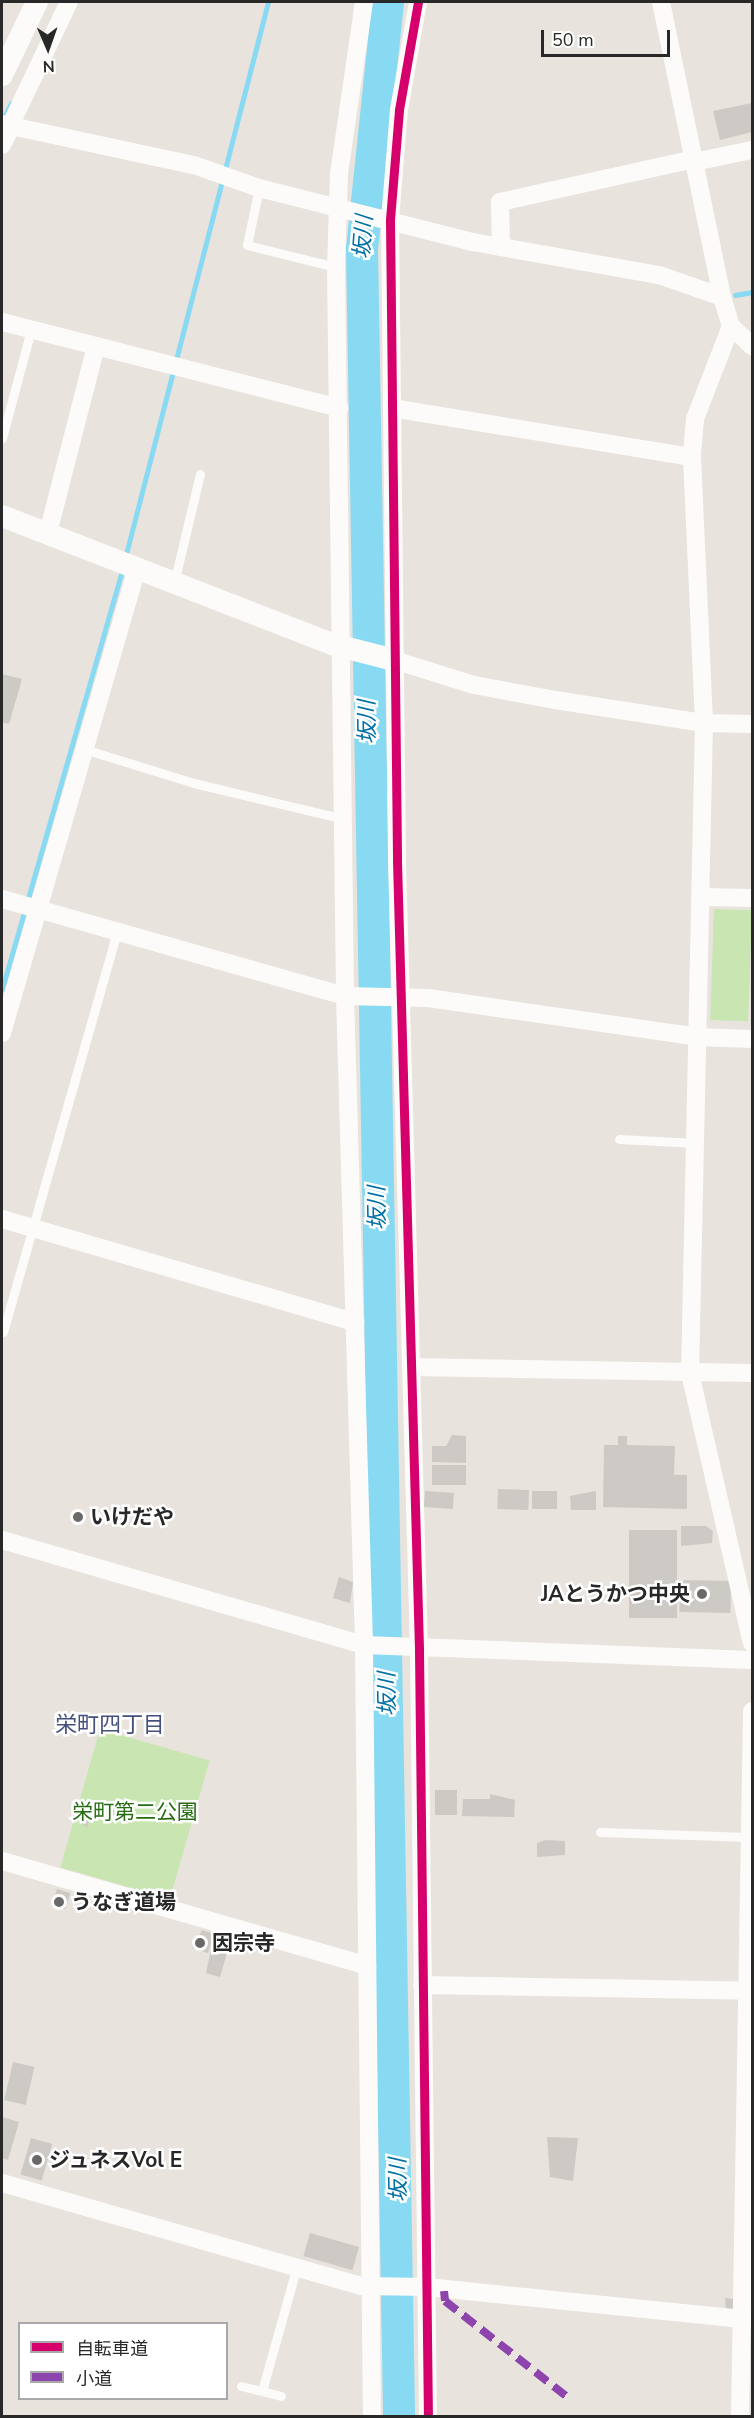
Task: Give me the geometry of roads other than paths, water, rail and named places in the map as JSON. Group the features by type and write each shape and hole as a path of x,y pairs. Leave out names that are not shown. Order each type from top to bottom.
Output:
{"street":[{"path":"2,75 37,2"},
{"path":"2,145 7,126 69,2"},
{"path":"364,2 340,209 336,267 345,646 345,996 367,1645 367,1966 372,2416"},
{"path":"418,2 399,110 387,220 392,408 390,659 412,1367 428,2416"},
{"path":"661,2 722,297 731,326 753,346"},
{"path":"7,126 194,165 224,178 259,188 501,247 659,275 722,297"},
{"path":"501,247 500,202 753,150"},
{"path":"2,322 339,408"},
{"path":"731,326 695,419 693,457 704,723 703,897 690,1373 753,1643"},
{"path":"48,533 96,346"},
{"path":"392,408 693,457"},
{"path":"2,516 345,646 474,685 704,723 753,724"},
{"path":"2,1033 30,907 84,749 128,565"},
{"path":"703,897 753,898"},
{"path":"2,899 345,996 401,996 698,1037 753,1039"},
{"path":"2,1219 355,1322"},
{"path":"412,1367 753,1373"},
{"path":"2,1540 367,1645 415,1650 753,1660"},
{"path":"740,2416 747,2320 749,1836 753,1711"},
{"path":"2,1861 367,1966"},
{"path":"422,1985 749,1991"},
{"path":"2,2182 296,2269 371,2286 427,2287 747,2320"}],"lane":[{"path":"259,188 247,245 336,267"},
{"path":"2,438 31,330"},
{"path":"174,583 200,474"},
{"path":"84,749 194,783 344,819"},
{"path":"3,1332 117,933"},
{"path":"619,1139 696,1143"},
{"path":"600,1833 749,1836"},
{"path":"262,2391 296,2269"},
{"path":"241,2386 281,2396"}],"waterway":[{"path":"125,558 268,2"},
{"name":"坂川","path":"388,2 362,248 399,2416"},
{"path":"2,121 11,103"},
{"path":"735,295 752,292"},
{"path":"2,989 122,570"}],"place":[{"name":"いけだや","path":"78,1517"},
{"name":"JAとうかつ中央","path":"702,1594"},
{"name":"うなぎ道場","path":"59,1902"},
{"name":"因宗寺","path":"200,1943"},
{"name":"ジュネスVol E","path":"37,2160"}],"district":[{"name":"栄町四丁目","path":"110,1726"}],"park label":[{"name":"栄町第二公園","path":"135,1812"}]}
